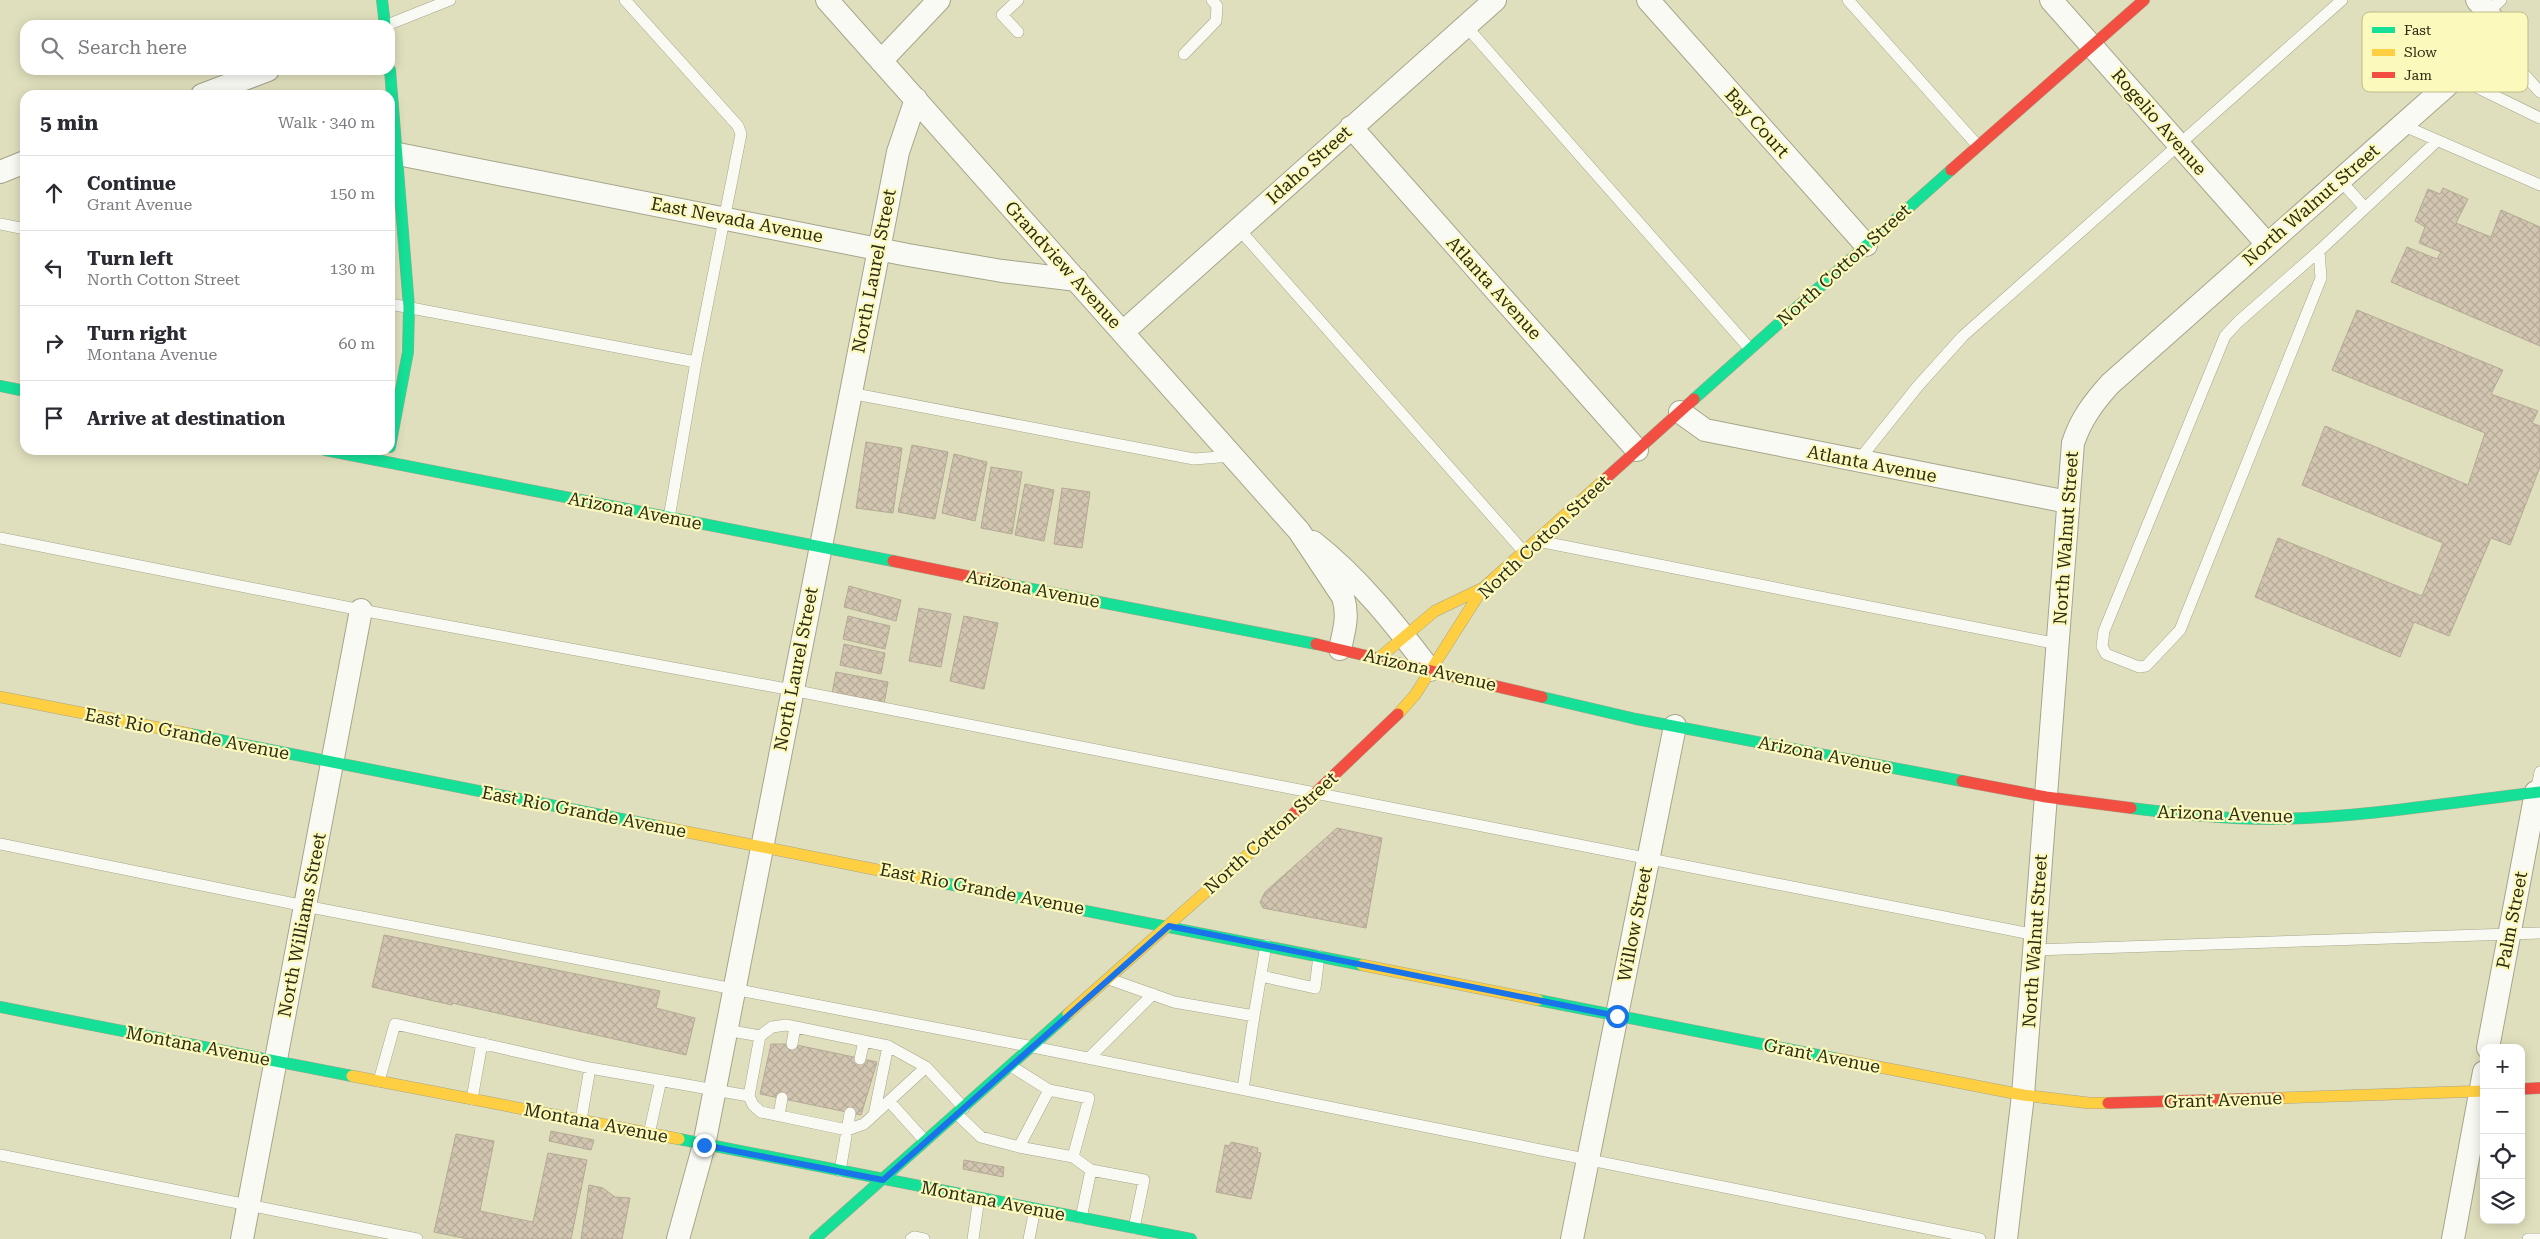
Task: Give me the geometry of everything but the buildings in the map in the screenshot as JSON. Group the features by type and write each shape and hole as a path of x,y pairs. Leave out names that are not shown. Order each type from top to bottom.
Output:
{"main road":[{"path":"382,0 385,20"},
{"name":"North Cotton Street","path":"815,1239 1317,794 1397,716 1414,696 1484,588 1866,245 2144,0"},
{"path":"390,75 392,90"},
{"path":"395,122 409,307 408,352 395,421"},
{"path":"0,386 20,390"},
{"name":"Arizona Avenue","path":"351,455 1340,649 1675,726 2046,797 2185,815 2278,819 2351,814 2539,785"},
{"path":"387,462 388,455"},
{"path":"1379,658 1436,611 1484,588"},
{"name":"East Rio Grande Avenue","path":"0,697 1169,926"},
{"name":"Grant Avenue","path":"1169,926 2023,1095 2081,1102 2118,1103 2480,1085"},
{"name":"Montana Avenue","path":"0,1007 1081,1218 1130,1232 1191,1239"},
{"path":"2525,1089 2540,1088"}],"street":[{"name":"Grandview Avenue","path":"827,0 1299,531 1343,597 1347,609 1346,624 1340,649"},
{"path":"881,61 939,0"},
{"name":"Idaho Street","path":"1123,332 1495,0"},
{"name":"Bay Court","path":"1648,0 1866,245"},
{"name":"Rogelio Avenue","path":"2052,0 2267,244"},
{"path":"239,88 260,75"},
{"name":"North Walnut Street","path":"2006,1239 2023,1095 2073,443 2079,425 2092,405 2110,384 2439,92"},
{"name":"North Laurel Street","path":"678,1239 704,1145 898,152 916,99"},
{"name":"Atlanta Avenue","path":"1351,127 1637,450"},
{"name":"East Nevada Avenue","path":"398,154 908,255 1002,271 1077,280"},
{"path":"0,172 20,164"},
{"name":"Atlanta Avenue","path":"1680,412 1705,430 2068,502"},
{"name":"Grandview Avenue","path":"1299,531 1339,562 1405,638 1430,670"},
{"name":"North Williams Street","path":"242,1239 361,610"},
{"name":"Willow Street","path":"1572,1239 1675,726"},
{"name":"Palm Street","path":"2489,1044 2539,785"},
{"path":"2452,1239 2482,1089"}],"lane":[{"path":"395,21 450,0"},
{"path":"625,0 738,126 741,134 723,218 669,518"},
{"path":"1018,0 1002,15 1018,32"},
{"path":"1184,54 1216,21 1217,6 1212,0"},
{"path":"1848,0 1978,146"},
{"path":"1858,461 1918,386 1962,336 2342,0"},
{"path":"1466,26 1750,349"},
{"path":"2528,79 2540,92"},
{"path":"2487,92 2540,118"},
{"path":"2402,125 2540,185"},
{"path":"2319,252 2321,278 2180,630 2154,661 2146,666 2139,667 2106,654 2102,646 2104,631 2226,336 2238,322 2319,252 2438,141"},
{"path":"2340,180 2365,208"},
{"path":"0,224 20,228"},
{"path":"1238,228 1524,552"},
{"path":"395,305 696,362"},
{"path":"850,393 1194,459 1233,456"},
{"path":"0,538 361,610 792,690 1317,794 1647,860 2035,943 2540,933"},
{"path":"1536,541 2058,644"},
{"path":"0,844 305,906 1089,1058 1980,1239"},
{"path":"1243,1089 1266,945"},
{"path":"1261,976 1316,988 1319,956"},
{"path":"1109,979 1174,1002 1254,1016"},
{"path":"1089,1058 1153,994"},
{"path":"379,1081 395,1024 590,1068 750,1096"},
{"path":"926,1067 864,1124 847,1130 761,1112 753,1105 750,1096 760,1036 772,1027 786,1025 888,1046 926,1067 980,1137 1019,1147 1073,1157 1091,1170 1144,1180 1130,1232"},
{"path":"792,1044 795,1027"},
{"path":"726,1030 760,1036"},
{"path":"860,1059 864,1041"},
{"path":"472,1099 482,1043"},
{"path":"874,1115 888,1046"},
{"path":"1011,1066 1049,1090 1089,1098 1073,1157"},
{"path":"581,1121 590,1068"},
{"path":"649,1134 661,1080"},
{"path":"1019,1147 1049,1090"},
{"path":"779,1115 782,1098"},
{"path":"889,1101 926,1142"},
{"path":"840,1171 850,1113"},
{"path":"0,1155 417,1239"},
{"path":"1081,1218 1091,1170"},
{"path":"973,1239 980,1198"},
{"path":"1029,1239 1035,1209"},
{"path":"911,1239 914,1237 924,1239"},
{"path":"2528,1239 2540,1238"}],"traffic: fast":[{"path":"382,0 384,20"},
{"path":"390,75 392,90"},
{"path":"395,132 409,307 408,352 395,421"},
{"path":"1694,399 1951,170"},
{"path":"0,386 20,390"},
{"path":"351,455 893,561"},
{"path":"1006,584 1316,644"},
{"path":"1542,697 1636,719 1962,781"},
{"path":"190,734 657,826"},
{"path":"2131,808 2224,818 2312,818 2540,792"},
{"path":"933,881 1362,965"},
{"path":"1538,1000 1838,1059"},
{"path":"0,1007 352,1076"},
{"path":"815,1239 1068,1014"},
{"path":"679,1139 1191,1239"}],"traffic: slow":[{"path":"1398,714 1415,695 1483,588 1604,480"},
{"path":"1379,658 1435,611 1483,588"},
{"path":"0,697 190,734"},
{"path":"1068,1014 1288,819"},
{"path":"657,826 933,881"},
{"path":"1362,965 1538,1000"},
{"path":"1838,1059 2023,1095 2089,1103 2108,1103"},
{"path":"352,1076 679,1139"},
{"path":"2279,1098 2480,1091"}],"traffic: jam":[{"path":"1951,170 2144,0"},
{"path":"1604,480 1694,399"},
{"path":"893,561 1006,584"},
{"path":"1316,644 1542,697"},
{"path":"1288,819 1398,714"},
{"path":"1962,781 2046,797 2131,808"},
{"path":"2525,1089 2540,1088"},
{"path":"2108,1103 2279,1098"}],"route":[{"path":"704,1145 883,1180 1169,926 1617,1016"}]}
